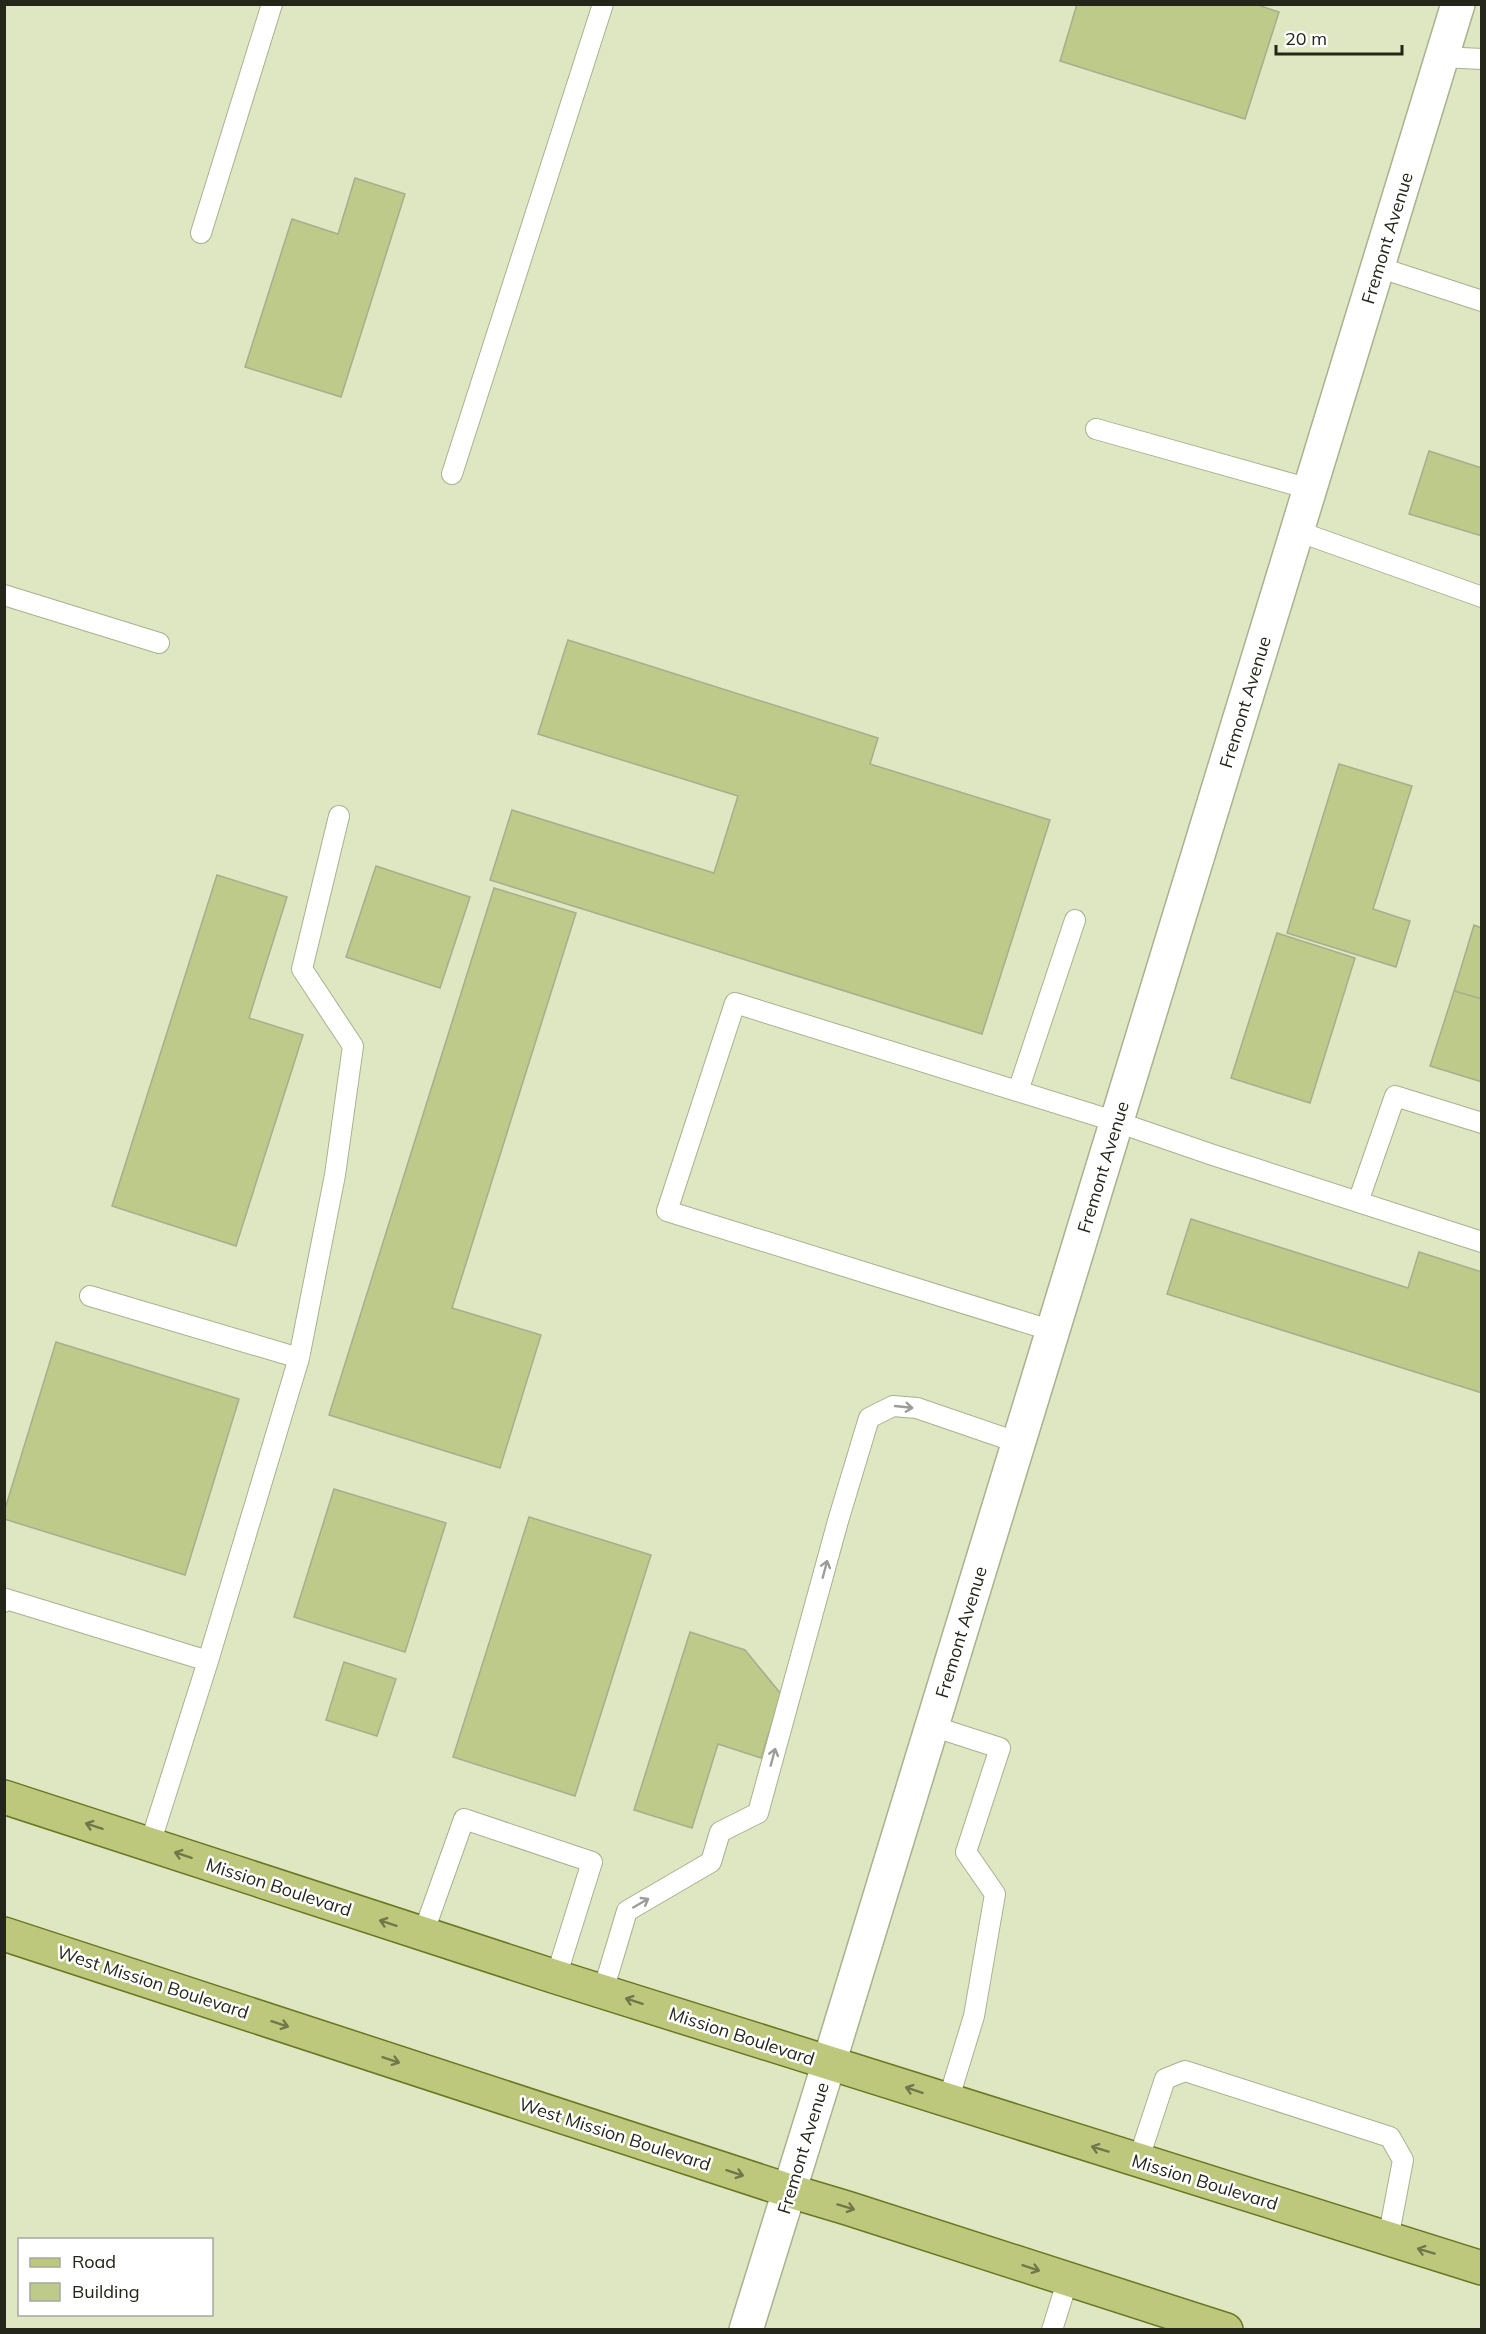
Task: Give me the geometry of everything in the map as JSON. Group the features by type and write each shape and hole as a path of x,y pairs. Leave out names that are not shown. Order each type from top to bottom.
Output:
{"main road":[{"name":"Mission Boulevard","path":"4,1797 556,1977 1482,2268"},
{"name":"West Mission Boulevard","path":"4,1934 790,2191 1226,2330"}],"street":[{"name":"Fremont Avenue","path":"746,2330 1458,4"}],"lane":[{"path":"201,232 272,4"},
{"path":"452,474 603,4"},
{"path":"1442,57 1482,59"},
{"path":"1378,267 1482,301"},
{"path":"1096,429 1310,489"},
{"path":"1297,531 1482,597"},
{"path":"4,595 159,643"},
{"path":"150,1844 208,1661 299,1358 335,1175 354,1046 302,969 339,816"},
{"path":"1018,1091 1075,920"},
{"path":"1053,1331 667,1210 735,1003 1117,1122 1482,1242"},
{"path":"1358,1202 1395,1096 1482,1123"},
{"path":"90,1296 299,1358"},
{"path":"603,1991 627,1911 711,1862 720,1832 758,1813 838,1521 869,1418 893,1406 917,1408 1019,1443"},
{"path":"4,1602 6,1599 208,1661"},
{"path":"932,1726 1000,1748 966,1851 995,1894 974,2016 948,2101"},
{"path":"423,1934 464,1819 592,1862 556,1977"},
{"path":"1138,2161 1165,2079 1185,2071 1390,2137 1403,2160 1388,2239"},
{"path":"1052,2330 1068,2279"}],"building":[{"path":"1077,4 1255,4 1279,12 1245,119 1060,61"},
{"path":"355,178 405,194 341,397 245,367 292,219 338,234"},
{"path":"1429,451 1482,468 1482,536 1409,514"},
{"path":"568,640 878,738 870,764 1050,820 982,1034 490,880 512,810 714,873 738,796 538,734"},
{"path":"1339,764 1412,786 1373,909 1410,921 1396,967 1287,933"},
{"path":"376,866 470,897 440,988 346,957"},
{"path":"217,875 287,897 249,1018 303,1035 236,1246 112,1206"},
{"path":"494,888 576,913 452,1308 541,1335 500,1468 329,1415"},
{"path":"1474,925 1482,928 1482,999 1454,991"},
{"path":"1277,933 1355,958 1310,1103 1231,1078"},
{"path":"1454,991 1482,999 1482,1082 1430,1066"},
{"path":"1191,1219 1408,1288 1419,1252 1482,1272 1482,1393 1167,1294"},
{"path":"56,1342 239,1399 185,1575 4,1519 4,1512"},
{"path":"334,1489 446,1523 405,1652 294,1617"},
{"path":"529,1517 651,1555 575,1796 453,1757"},
{"path":"690,1632 745,1650 781,1694 761,1758 718,1744 692,1828 634,1810"},
{"path":"344,1662 396,1679 377,1736 326,1720"}]}
